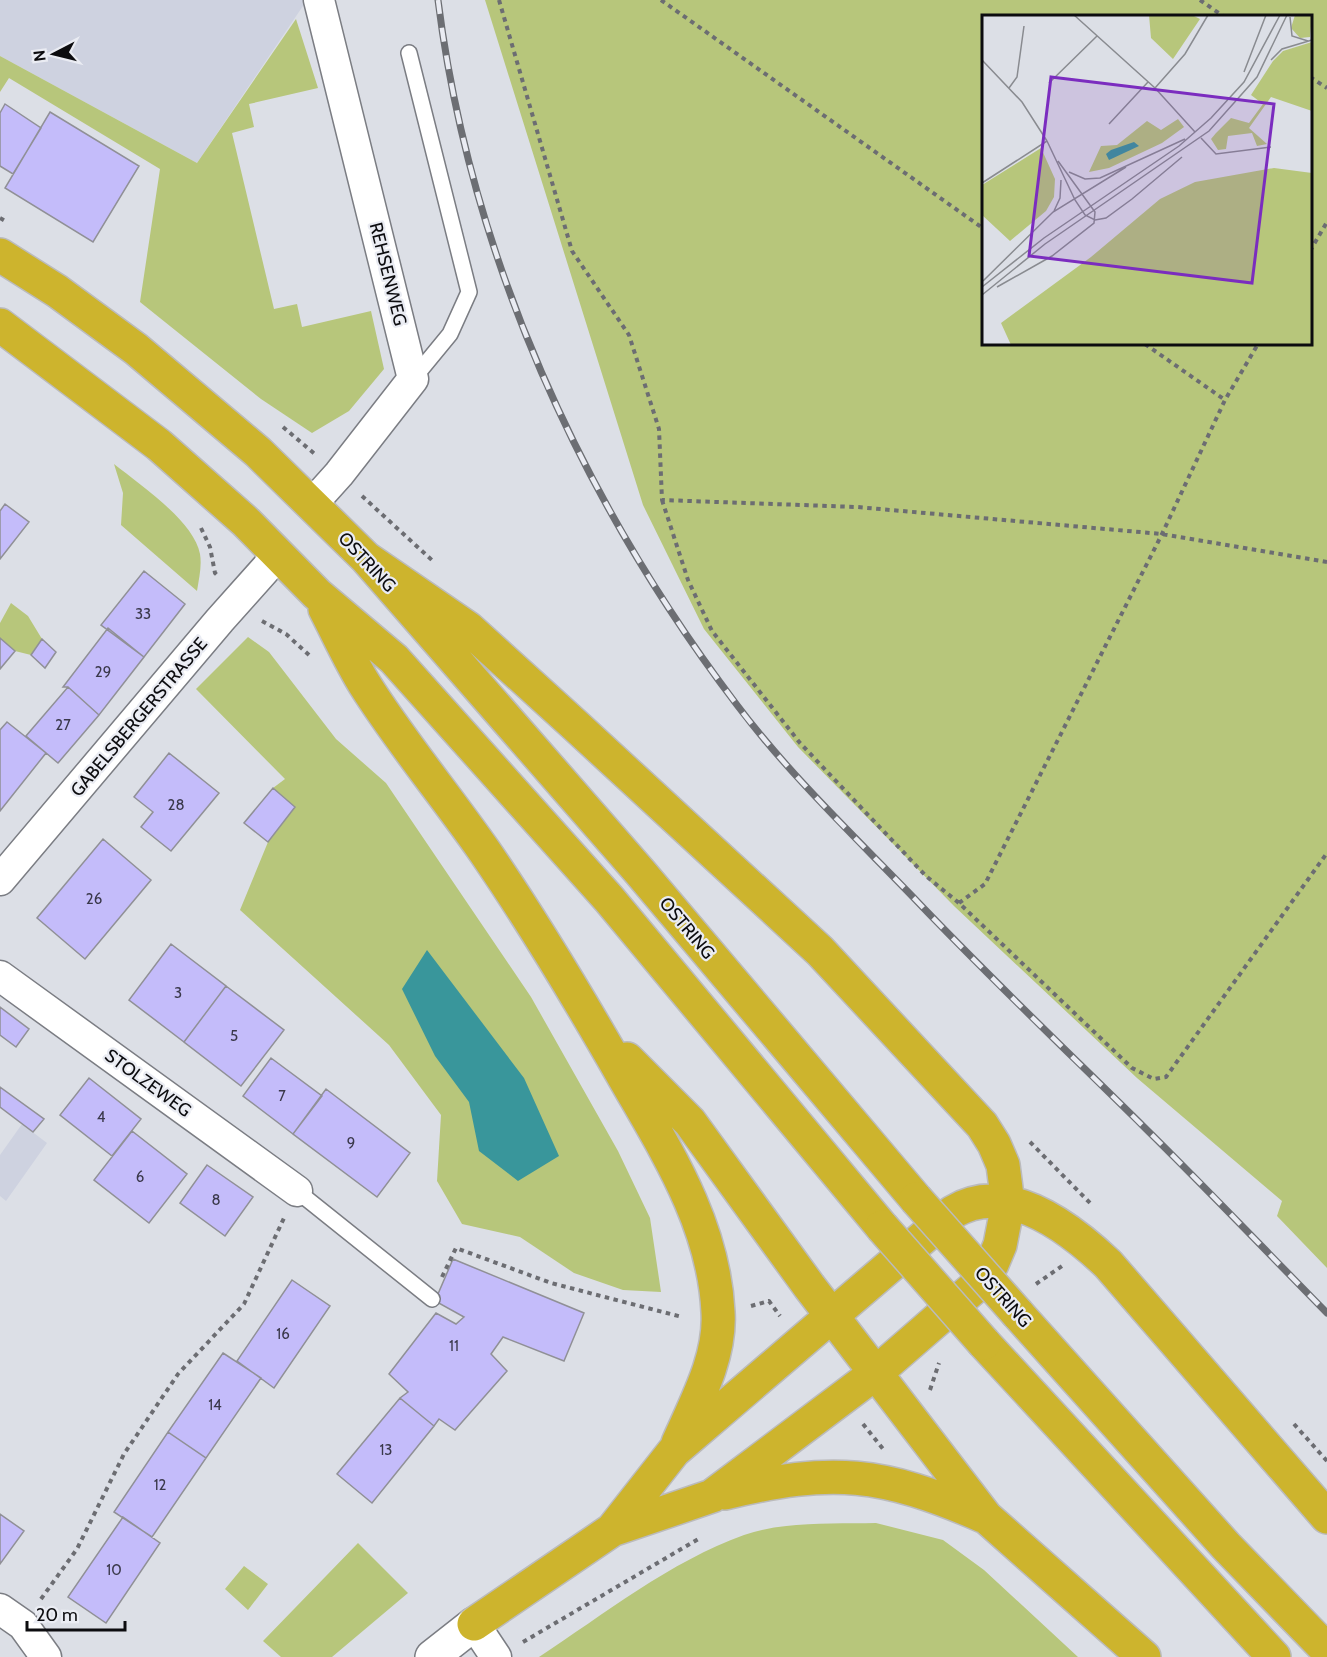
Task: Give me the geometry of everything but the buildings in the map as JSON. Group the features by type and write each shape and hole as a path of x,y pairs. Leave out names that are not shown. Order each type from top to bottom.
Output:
{"highway":[{"name":"OSTRING","path":"0,255 57,291 136,349 258,452 366,558 640,872 916,1199 1226,1546 1327,1650"},
{"path":"0,325 159,445 222,499 317,594 394,659 601,890 882,1227 984,1343 1274,1657"},
{"path":"366,558 468,628 820,951 982,1125 1003,1165 1008,1204 1000,1245 992,1264 978,1285 877,1372 712,1496"},
{"path":"317,594 365,684 486,853 594,1026 659,1138 695,1209 715,1276 718,1314 714,1347 699,1394 674,1451"},
{"path":"594,1026 690,1122 832,1316 986,1517 1144,1657"},
{"path":"612,1530 674,1451 965,1204 1008,1204 1046,1215 1108,1264 1327,1517"},
{"path":"474,1624 612,1530 712,1496 778,1480 848,1476 901,1484 986,1517"}],"main road":[{"path":"432,1657 474,1624"}],"street":[{"name":"REHSENWEG","path":"324,5 414,379"},
{"path":"312,504 339,474 414,379"},
{"name":"GABELSBERGERSTRASSE","path":"0,879 239,597 278,555"},
{"name":"STOLZEWEG","path":"0,975 297,1191"},
{"path":"11,1617 46,1657"},
{"path":"474,1624 507,1651"}],"lane":[{"path":"409,53 469,292 450,334 414,379"},
{"path":"297,1191 432,1299"}],"path":[{"path":"499,0 572,251 629,335 659,429 662,500 688,580 712,631 800,743 926,876 959,903 1132,1068 1154,1079 1166,1077 1327,853"},
{"path":"661,0 982,228"},
{"path":"1200,0 1222,15"},
{"path":"1312,78 1327,88"},
{"path":"1312,249 1327,222"},
{"path":"1146,345 1225,400"},
{"path":"959,903 985,884 1162,534 1225,400 1257,345"},
{"path":"662,500 857,507 1162,534 1327,562"},
{"path":"193,521 201,528 210,547 216,573 239,597"},
{"path":"11,1617 77,1549 124,1454 178,1374 244,1304 297,1191"},
{"path":"432,1299 456,1248 551,1283 682,1317"},
{"path":"507,1651 687,1543 709,1534"}],"shaded area":[{"path":"0,0 307,0 197,163 0,56"},
{"path":"22,1124 47,1143 6,1201 0,1196 0,1155"}],"green space":[{"path":"485,0 1327,0 1327,1268 1277,1216 1282,1201 1137,1078 954,906 798,747 704,629 643,505"},
{"path":"296,19 318,88 249,104 254,127 232,133 274,309 297,304 302,327 371,311 384,369 349,411 312,433 261,399 140,302 160,169 9,78 0,92 0,56 197,163"},
{"path":"114,464 177,516 196,541 200,554 197,591 121,525 123,493"},
{"path":"11,603 28,616 42,639 31,655 15,651 0,638 0,623"},
{"path":"248,637 269,652 336,739 386,783 531,997 618,1151 650,1218 661,1292 623,1290 574,1273 520,1237 462,1224 437,1181 441,1115 389,1045 240,910 268,842 295,807 273,788 285,779 196,689"},
{"path":"876,1523 943,1540 984,1570 1078,1657 539,1657 664,1574 690,1559 744,1535 792,1525"},
{"path":"358,1543 408,1593 332,1657 281,1657 263,1641"},
{"path":"244,1566 268,1584 248,1610 225,1589"}],"water":[{"path":"427,950 524,1078 559,1156 518,1181 479,1151 469,1102 435,1056 402,989"}],"railway":[{"path":"438,0 454,95 476,189 506,282 541,372 583,460 629,545 681,627 757,731 822,804 970,956 1167,1150 1327,1313"}]}
